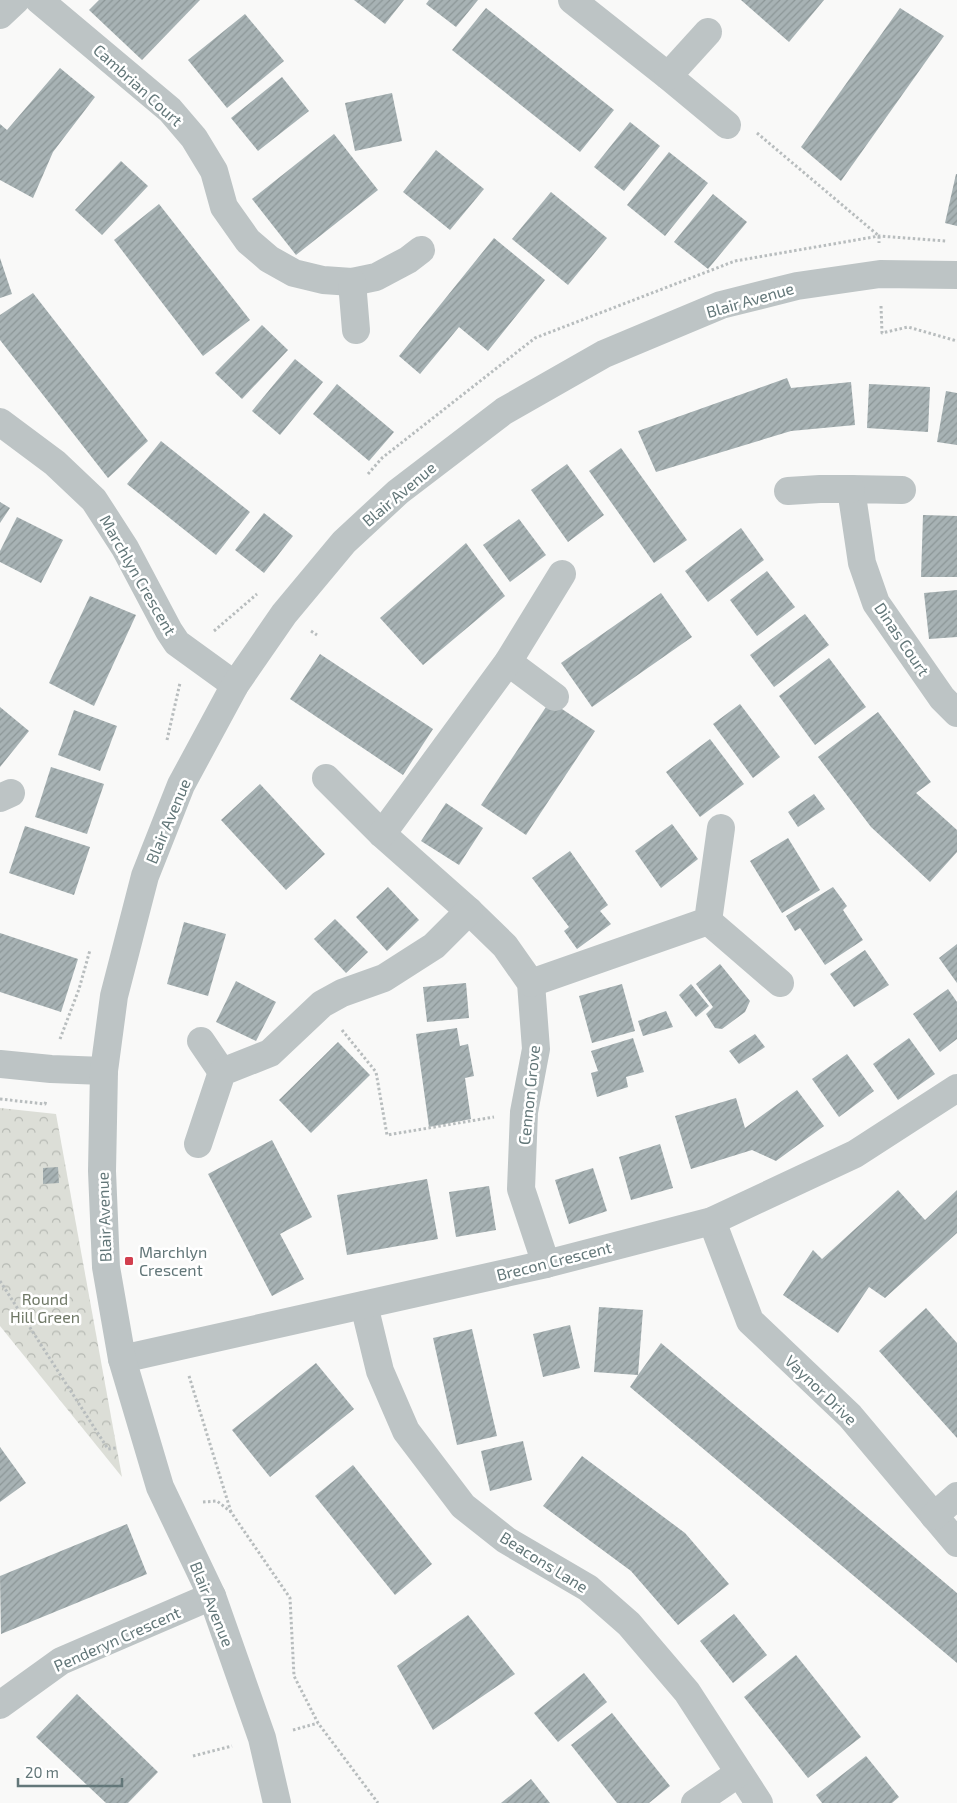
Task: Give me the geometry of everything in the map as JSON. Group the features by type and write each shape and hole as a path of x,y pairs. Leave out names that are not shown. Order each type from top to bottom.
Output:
{"street":[{"path":"0,14 16,0"},
{"name":"Cambrian Court","path":"39,0 176,117 194,138 214,171 224,208 248,241 269,259 294,273 323,280 352,282 376,277 408,260 421,250"},
{"path":"572,0 727,125"},
{"path":"668,76 708,32"},
{"name":"Blair Avenue","path":"277,1803 262,1738 212,1596 167,1503 146,1444 122,1359 106,1267 102,1171 104,1071 114,996 145,876 181,785 235,686 284,614 344,542 398,492 504,411 604,354 721,305 797,286 880,274 957,275"},
{"path":"352,282 356,330"},
{"name":"Marchlyn Crescent","path":"0,422 55,463 94,500 125,548 177,643 235,686"},
{"path":"788,492 820,489 902,490"},
{"name":"Dinas Court","path":"851,489 862,563 876,602 942,698 957,713"},
{"path":"382,834 508,662 562,574"},
{"path":"508,662 555,697"},
{"path":"326,778 382,834 469,911 505,946 531,983 708,921"},
{"path":"708,921 721,828"},
{"path":"198,1144 222,1072 270,1053 322,1004 384,978 426,952 469,911"},
{"path":"708,921 780,983"},
{"name":"Cennon Grove","path":"531,983 536,1050 524,1112 521,1189 546,1264"},
{"path":"201,1041 222,1072"},
{"path":"0,1064 50,1069 104,1071"},
{"name":"Brecon Crescent","path":"122,1359 546,1264 712,1221 855,1154 957,1088"},
{"name":"Vaynor Drive","path":"712,1221 750,1321 850,1416 957,1543"},
{"name":"Beacons Lane","path":"364,1305 380,1371 406,1431 463,1506 506,1540 588,1588 629,1624 687,1692 759,1803"},
{"path":"934,1516 957,1496"},
{"name":"Penderyn Crescent","path":"4,1693 61,1661 212,1596"},
{"path":"695,1803 738,1773"}],"path":[{"path":"727,125 739,117 879,236 882,333 908,327 957,341"},
{"path":"362,480 382,458 535,338 735,261 879,236 947,241"},
{"path":"165,747 180,681 200,643 262,588"},
{"path":"0,1099 45,1104 50,1069 79,989 93,943"},
{"path":"322,1004 376,1072 387,1135 524,1112"},
{"path":"0,1281 108,1449 146,1444"},
{"path":"184,1345 189,1377 231,1512 290,1598 294,1676 318,1723 378,1803"},
{"path":"167,1503 217,1501 231,1512"}],"green space":[{"name":"Round Hill Green","path":"0,1108 56,1114 122,1477 0,1326"}],"building":[{"path":"99,0 200,0 142,60 89,10"},
{"path":"354,0 404,0 385,24"},
{"path":"429,0 478,0 456,27 426,4"},
{"path":"741,0 824,0 789,42"},
{"path":"486,8 614,110 580,152 452,50"},
{"path":"900,8 944,36 841,181 801,147"},
{"path":"245,14 284,61 227,108 188,60"},
{"path":"60,68 95,97 53,152 33,198 0,180 0,124 7,130"},
{"path":"282,77 309,111 258,151 231,118"},
{"path":"392,93 402,141 355,151 345,103"},
{"path":"630,122 660,146 624,191 594,167"},
{"path":"334,134 378,190 296,255 252,199"},
{"path":"436,150 484,189 450,230 403,192"},
{"path":"669,152 708,183 665,236 627,205"},
{"path":"121,161 148,186 102,235 75,210"},
{"path":"957,174 957,226 945,223"},
{"path":"551,192 607,238 568,285 512,239"},
{"path":"713,194 747,222 708,269 674,242"},
{"path":"159,204 250,320 203,356 114,240"},
{"path":"494,238 545,280 488,351 459,327 420,374 399,356"},
{"path":"0,258 12,294 0,298"},
{"path":"33,293 148,441 108,478 0,340 0,315"},
{"path":"262,325 288,350 242,399 215,373"},
{"path":"295,359 323,382 280,435 252,411"},
{"path":"787,378 791,388 851,382 855,425 791,431 656,472 638,431"},
{"path":"337,384 394,432 369,461 313,414"},
{"path":"869,384 930,387 928,432 867,428"},
{"path":"946,391 957,393 957,445 937,442"},
{"path":"161,441 250,512 216,555 127,484"},
{"path":"621,448 687,540 654,563 589,471"},
{"path":"567,464 604,515 568,542 531,490"},
{"path":"0,502 10,508 0,523"},
{"path":"264,513 293,536 264,573 235,550"},
{"path":"923,515 957,516 957,577 921,577"},
{"path":"17,517 63,540 41,583 0,562 0,551"},
{"path":"519,519 546,555 510,582 483,545"},
{"path":"741,528 764,560 708,602 685,571"},
{"path":"466,543 505,596 423,665 380,618"},
{"path":"767,571 795,607 757,636 730,600"},
{"path":"957,590 957,637 929,639 924,593"},
{"path":"661,593 692,637 592,707 561,663"},
{"path":"90,596 136,615 94,706 49,683"},
{"path":"805,614 829,645 774,687 750,655"},
{"path":"320,654 433,729 403,775 290,699"},
{"path":"829,658 866,707 815,745 779,696"},
{"path":"550,701 595,731 526,835 481,805"},
{"path":"740,704 780,757 753,778 713,724"},
{"path":"0,707 29,731 0,767"},
{"path":"74,710 117,726 100,771 58,755"},
{"path":"878,712 931,782 916,793 957,830 957,852 930,882 871,827 818,757"},
{"path":"710,739 744,784 700,817 666,772"},
{"path":"51,767 104,784 87,834 35,817"},
{"path":"260,784 325,854 286,890 221,820"},
{"path":"814,794 825,809 798,827 788,812"},
{"path":"446,803 483,828 459,865 421,841"},
{"path":"672,824 698,859 661,888 635,851"},
{"path":"25,826 90,847 74,895 9,873"},
{"path":"788,838 820,890 782,913 750,861"},
{"path":"570,851 608,905 600,911 611,924 577,949 564,931 569,927 532,878"},
{"path":"388,887 419,920 387,951 356,917"},
{"path":"833,887 847,906 843,910 863,940 825,965 800,928 795,931 786,916"},
{"path":"335,919 368,952 346,973 314,939"},
{"path":"184,922 226,934 208,996 167,984"},
{"path":"0,933 78,959 61,1012 0,992"},
{"path":"957,944 957,983 939,958"},
{"path":"865,950 889,985 854,1007 830,974"},
{"path":"720,964 750,1001 745,1012 722,1029 715,1028 706,1014 713,1007 696,984"},
{"path":"236,981 276,1002 256,1041 216,1022"},
{"path":"466,983 469,1018 427,1022 423,987"},
{"path":"622,984 635,1031 592,1043 579,996"},
{"path":"691,984 709,1006 696,1017 679,995"},
{"path":"948,989 957,1002 957,1039 940,1052 913,1014"},
{"path":"666,1011 673,1027 643,1036 638,1021"},
{"path":"457,1028 460,1046 468,1044 474,1076 465,1078 471,1119 429,1127 416,1034"},
{"path":"755,1034 765,1047 739,1064 729,1051"},
{"path":"633,1038 644,1072 626,1077 628,1087 597,1097 591,1073 598,1071 591,1051"},
{"path":"909,1038 935,1074 898,1100 873,1064"},
{"path":"338,1042 370,1075 311,1133 279,1100"},
{"path":"847,1054 874,1091 839,1117 812,1079"},
{"path":"797,1090 824,1126 776,1161 752,1150 691,1169 675,1116 736,1098 745,1128"},
{"path":"272,1140 312,1217 280,1234 304,1279 272,1296 208,1174"},
{"path":"660,1144 673,1188 631,1200 619,1157"},
{"path":"58,1167 59,1183 43,1184 43,1168"},
{"path":"593,1168 607,1211 569,1224 555,1180"},
{"path":"427,1179 438,1239 347,1255 337,1195"},
{"path":"489,1186 496,1230 456,1237 449,1192"},
{"path":"898,1190 925,1220 957,1190 957,1233 885,1298 869,1287 838,1333 783,1295 813,1250 822,1259"},
{"path":"599,1307 643,1310 638,1375 594,1372"},
{"path":"926,1308 957,1343 957,1438 879,1351"},
{"path":"570,1325 580,1368 543,1377 533,1334"},
{"path":"472,1329 497,1436 457,1445 433,1338"},
{"path":"661,1343 957,1593 957,1663 630,1387"},
{"path":"316,1363 354,1409 270,1477 232,1430"},
{"path":"523,1441 532,1480 490,1491 481,1451"},
{"path":"0,1447 26,1483 0,1502"},
{"path":"582,1456 685,1533 729,1584 678,1625 631,1571 543,1506"},
{"path":"353,1465 432,1564 395,1595 315,1496"},
{"path":"127,1524 147,1574 1,1634 0,1576"},
{"path":"734,1614 767,1655 733,1683 700,1641"},
{"path":"468,1615 515,1674 433,1730 397,1666"},
{"path":"796,1655 861,1737 808,1778 744,1697"},
{"path":"584,1673 607,1702 558,1742 534,1713"},
{"path":"77,1694 158,1772 128,1803 106,1803 36,1737"},
{"path":"612,1713 670,1786 649,1803 617,1803 571,1745"},
{"path":"866,1756 899,1797 892,1803 822,1803 816,1795"},
{"path":"531,1779 550,1803 501,1803"}],"place":[{"name":"Marchlyn Crescent","path":"129,1261"}]}
